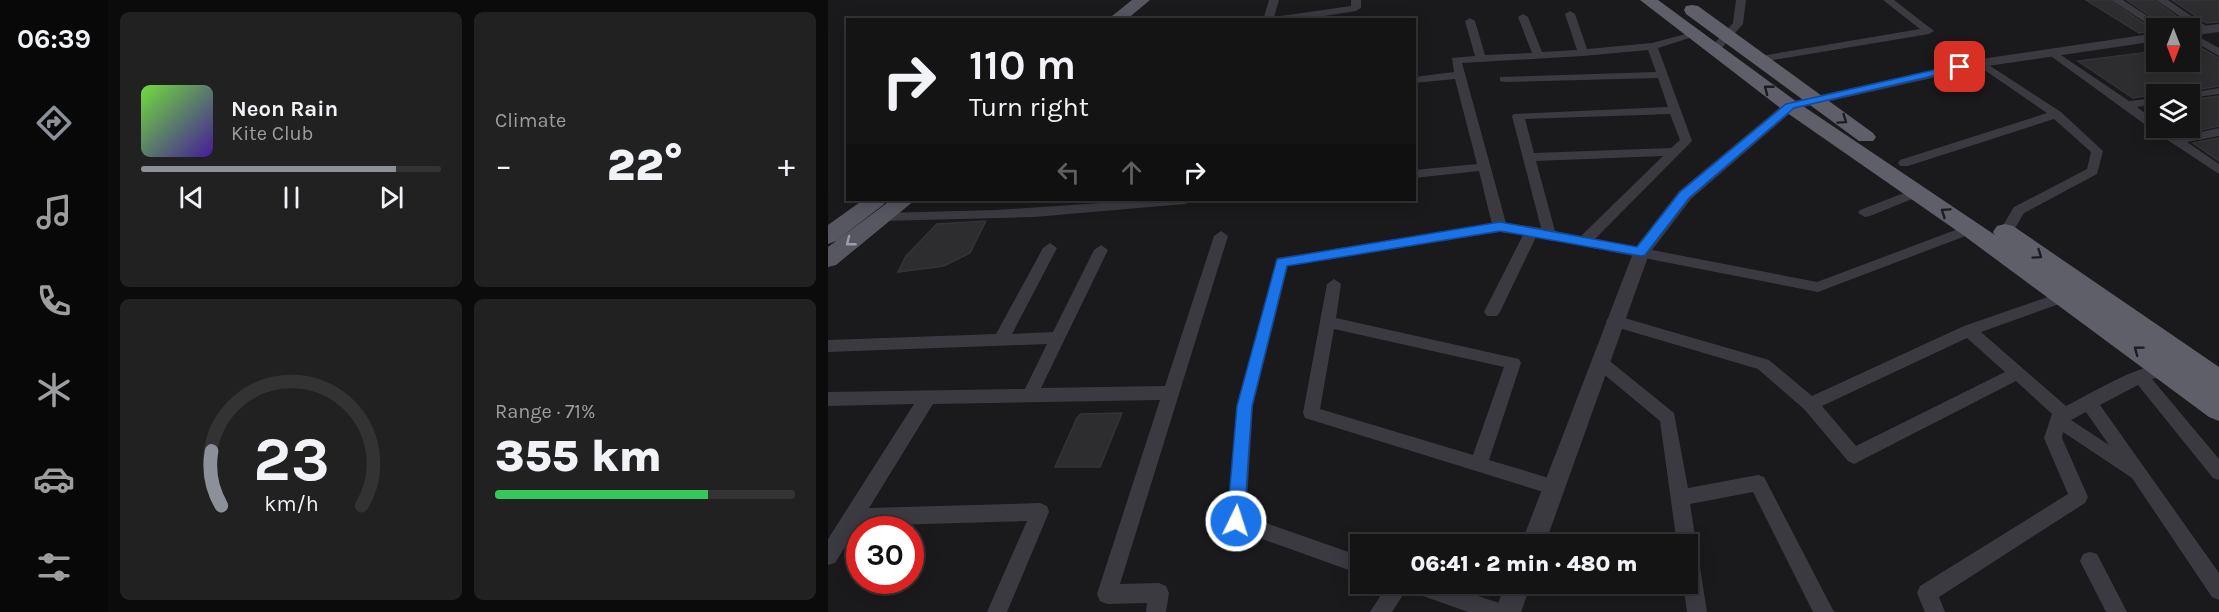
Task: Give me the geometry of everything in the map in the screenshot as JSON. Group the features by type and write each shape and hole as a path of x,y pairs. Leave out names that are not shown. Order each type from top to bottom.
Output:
{"highway":[{"path":"1648,0 1697,34 1722,41 1761,59 1814,100 2219,382"},
{"path":"1677,0 1790,106 1971,229 2219,409"}],"main road":[{"path":"1118,18 1142,0"},
{"path":"1135,18 1158,0"},
{"path":"828,236 880,208 901,201"},
{"path":"828,259 880,208"}],"street":[{"path":"1269,18 1274,0"},
{"path":"1722,41 1738,24 1741,0"},
{"path":"1761,59 1929,31 1888,0"},
{"path":"2116,0 2146,19"},
{"path":"2161,0 2213,29"},
{"path":"1284,18 1356,4"},
{"path":"1570,14 1583,52"},
{"path":"1523,17 1538,55"},
{"path":"1470,21 1481,58"},
{"path":"1500,226 1456,60 1652,46 1697,34"},
{"path":"1537,534 1641,252 1684,195 1790,106 1981,63 2146,39"},
{"path":"2200,40 2219,52"},
{"path":"1584,241 1686,141 1652,46"},
{"path":"2052,52 2146,118"},
{"path":"1981,63 2067,122 2097,151 2093,171 2019,210 2006,232"},
{"path":"1416,80 1460,75"},
{"path":"1504,79 1663,75"},
{"path":"2200,94 2219,91"},
{"path":"2128,105 2146,103"},
{"path":"1549,234 1518,116 1675,110"},
{"path":"1904,163 2056,114"},
{"path":"2176,141 2219,132"},
{"path":"2172,138 2219,170"},
{"path":"1529,157 1674,153"},
{"path":"1416,174 1483,167"},
{"path":"1865,213 1917,192"},
{"path":"880,208 926,217 1112,207 1175,201"},
{"path":"1350,561 1236,521 1245,406 1282,262 1500,226 1818,287 1971,229"},
{"path":"1492,312 1532,231"},
{"path":"1156,612 1159,592 1107,594 1221,236"},
{"path":"1001,340 1050,248"},
{"path":"1030,395 1101,250"},
{"path":"1334,284 1311,413 1553,487"},
{"path":"1810,404 1969,330 2065,296"},
{"path":"1614,321 1763,364 1810,404 1854,456 2018,373"},
{"path":"1327,322 1513,363 1479,464"},
{"path":"1969,330 2018,373 2061,417 2140,476"},
{"path":"828,346 1058,338"},
{"path":"1600,362 1668,418 1685,534"},
{"path":"1935,612 1927,592 2079,497 2053,438 2061,417 2140,376 2164,370"},
{"path":"2140,376 2219,472"},
{"path":"828,399 1171,393"},
{"path":"854,516 927,397"},
{"path":"2089,402 2140,476 2213,571 2219,590"},
{"path":"1680,498 1758,483 1824,612"},
{"path":"890,516 1040,512 997,612"},
{"path":"828,556 846,528"},
{"path":"2090,561 2117,612"},
{"path":"1380,612 1392,594"},
{"path":"1444,594 1498,612"},
{"path":"1508,612 1514,594"},
{"path":"1694,594 1697,612"}],"building":[{"path":"2086,0 2109,0 2146,25 2146,32 2139,33"},
{"path":"2127,0 2154,0 2179,18 2153,18"},
{"path":"2172,0 2219,0 2219,22 2206,23"},
{"path":"2200,48 2219,58 2219,86 2200,89 2200,84 2146,84 2146,96 2133,98 2078,61 2146,52 2146,72 2200,72"},
{"path":"2219,96 2219,126 2200,130 2200,99"},
{"path":"2219,138 2219,161 2193,143"},
{"path":"986,221 970,253 944,266 898,272 906,256 937,224"},
{"path":"1122,413 1100,467 1055,467 1077,418 1081,414"}],"route":[{"path":"1236,521 1245,406 1282,262 1500,226 1641,252 1684,195 1790,106 1960,67"}]}
